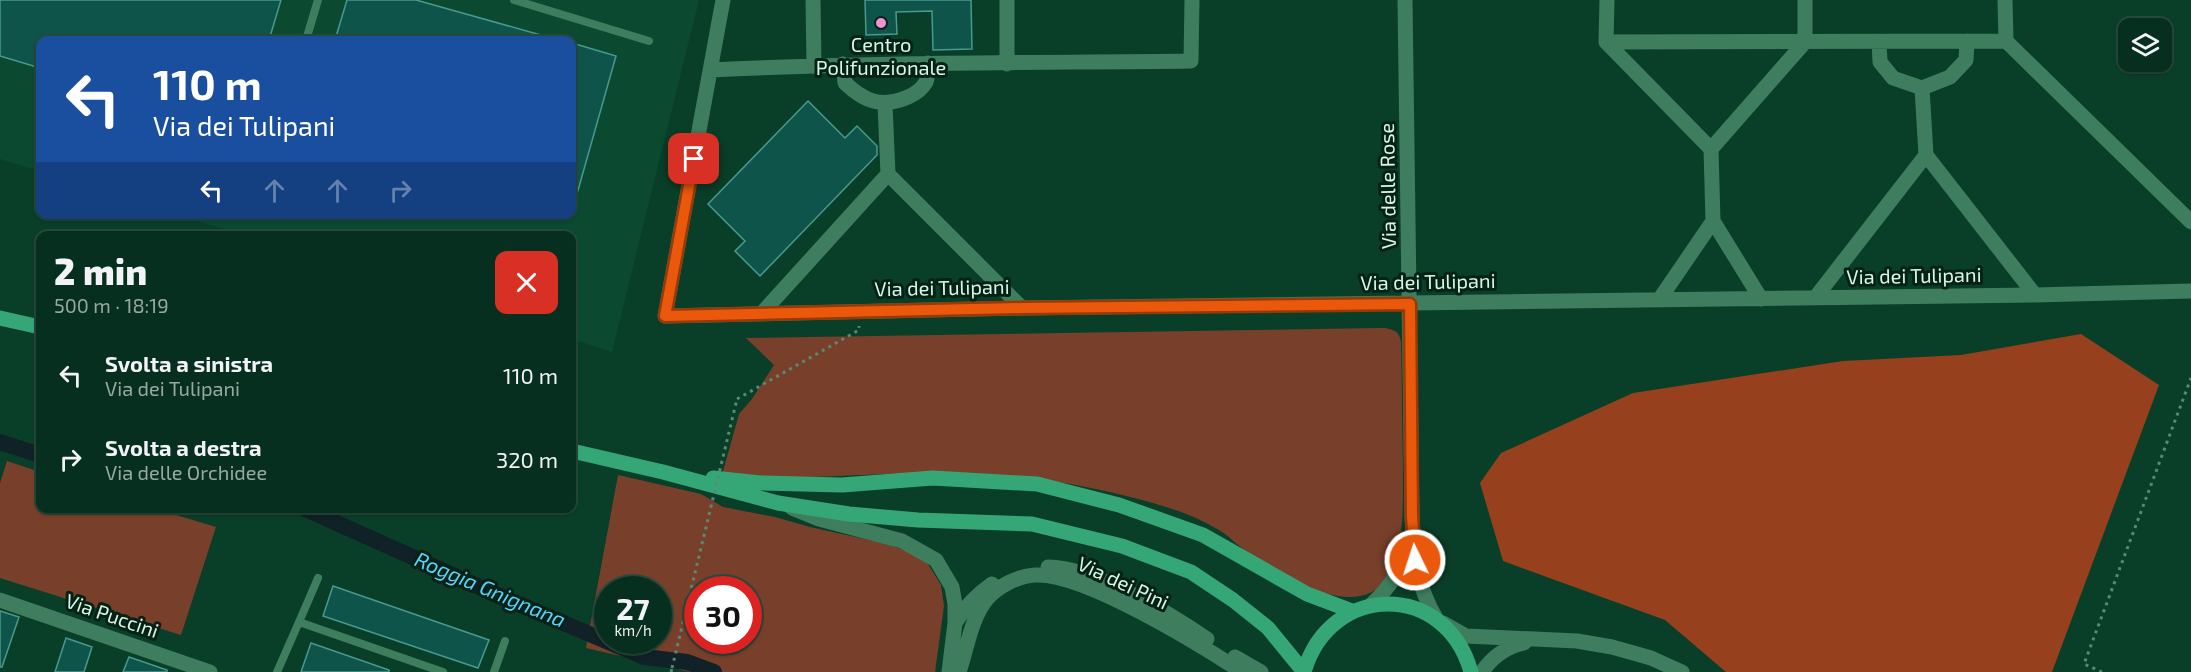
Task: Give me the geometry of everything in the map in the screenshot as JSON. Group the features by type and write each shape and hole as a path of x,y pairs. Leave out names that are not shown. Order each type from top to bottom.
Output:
{"main road":[{"path":"0,318 36,326"},
{"path":"576,452 663,472 778,503 849,514 895,518 1032,524 1122,546 1191,572 1233,600 1268,628 1304,672"},
{"path":"663,472 760,483 842,485 933,478 1037,484 1119,505 1203,535 1307,594 1352,611"},
{"path":"1304,672 1311,651 1323,632 1337,620 1352,611 1371,605 1393,604 1414,608 1437,620 1452,633 1463,650 1471,672"}],"street":[{"path":"723,0 711,70 843,64 1191,61 1192,0"},
{"path":"813,0 814,65"},
{"path":"1007,0 1007,64"},
{"name":"Via delle Rose","path":"1405,0 1412,516 1419,583 1437,620"},
{"path":"1607,0 1606,42 1711,149 1713,221 1761,299"},
{"path":"1711,149 1805,42 1805,0"},
{"path":"2005,0 2007,41 2191,222"},
{"path":"1879,42 1880,62 1893,78 1922,88 1950,77 1966,60 1967,41"},
{"path":"1606,42 2007,41"},
{"path":"843,64 845,83 857,95 885,104 897,102 916,93 927,81 928,63"},
{"name":"Via dei Tulipani","path":"711,70 665,316 1022,308 2191,291"},
{"path":"1922,88 1926,155 2035,295"},
{"path":"885,104 888,174 1022,308"},
{"path":"1815,298 1926,155"},
{"path":"762,313 888,174"},
{"path":"1659,300 1713,221"},
{"path":"778,503 819,519 902,541 936,560 952,587 955,623 949,672"},
{"name":"Via delle Rose","path":"1371,605 1389,588 1401,569 1412,516"},
{"name":"Via dei Pini","path":"955,623 981,591 1001,578 1034,566 1076,570 1171,615 1262,672"},
{"name":"Via dei Pini","path":"959,672 977,616 987,599 998,589 1017,579 1036,575 1062,578 1102,594 1196,642 1242,672"},
{"name":"Via Puccini","path":"0,600 210,672"},
{"path":"1437,620 1466,636 1576,641 1612,647 1651,658 1682,672"},
{"path":"1482,672 1488,663 1501,652 1516,645 1544,639"}],"lane":[{"path":"307,36 318,0"},
{"path":"514,0 649,41"},
{"path":"277,672 318,578"},
{"path":"299,622 443,672"},
{"path":"494,672 505,641"}],"path":[{"path":"671,670 736,399 860,330 858,311"},
{"path":"2102,672 2084,664 2191,378"}],"shaded area":[{"path":"0,0 699,0 612,352 576,340 576,231 231,231 190,219 576,219 576,36 36,36 36,170 0,159"},
{"path":"1384,328 1396,332 1401,342 1403,504 1401,528 1398,552 1389,575 1372,592 1357,597 1341,597 1323,593 1288,578 1256,559 1222,532 1188,515 1141,500 1091,488 1040,479 962,473 797,477 722,475 739,414 752,399 774,365 746,338"},
{"path":"2081,334 2159,385 2052,672 1726,672 1665,620 1503,561 1480,483 1501,453 1633,393 1843,361 1961,355"},
{"path":"7,461 36,471 36,513 169,513 216,527 181,635 0,578 0,483"},
{"path":"618,475 701,494 723,507 883,543 913,553 928,564 941,585 944,606 935,672 690,672 612,654 672,654 672,576 599,576"},
{"path":"594,605 594,650 586,648"}],"building":[{"path":"0,0 281,0 270,36 36,36 36,67 0,56"},
{"path":"347,0 416,0 544,36 336,36"},
{"path":"865,0 971,0 972,49 933,50 932,11 896,12 897,34 866,35"},
{"path":"576,44 616,56 576,197"},
{"path":"808,101 845,138 857,126 877,146 877,155 760,276 735,251 745,241 708,204"},
{"path":"333,586 489,640 478,668 323,616"},
{"path":"0,611 19,617 2,667 0,667"},
{"path":"66,638 92,647 84,672 55,672"},
{"path":"311,643 389,670 389,672 301,672"},
{"path":"129,657 167,670 167,672 123,672"}],"waterway":[{"name":"Roggia Gnignana","path":"0,442 36,454"},
{"name":"Roggia Gnignana","path":"314,513 504,598 644,657 687,662 714,672"}],"place":[{"name":"Centro Polifunzionale","path":"881,23"}],"route":[{"path":"694,159 665,316 1022,308 1410,304 1412,516 1415,560"}]}
